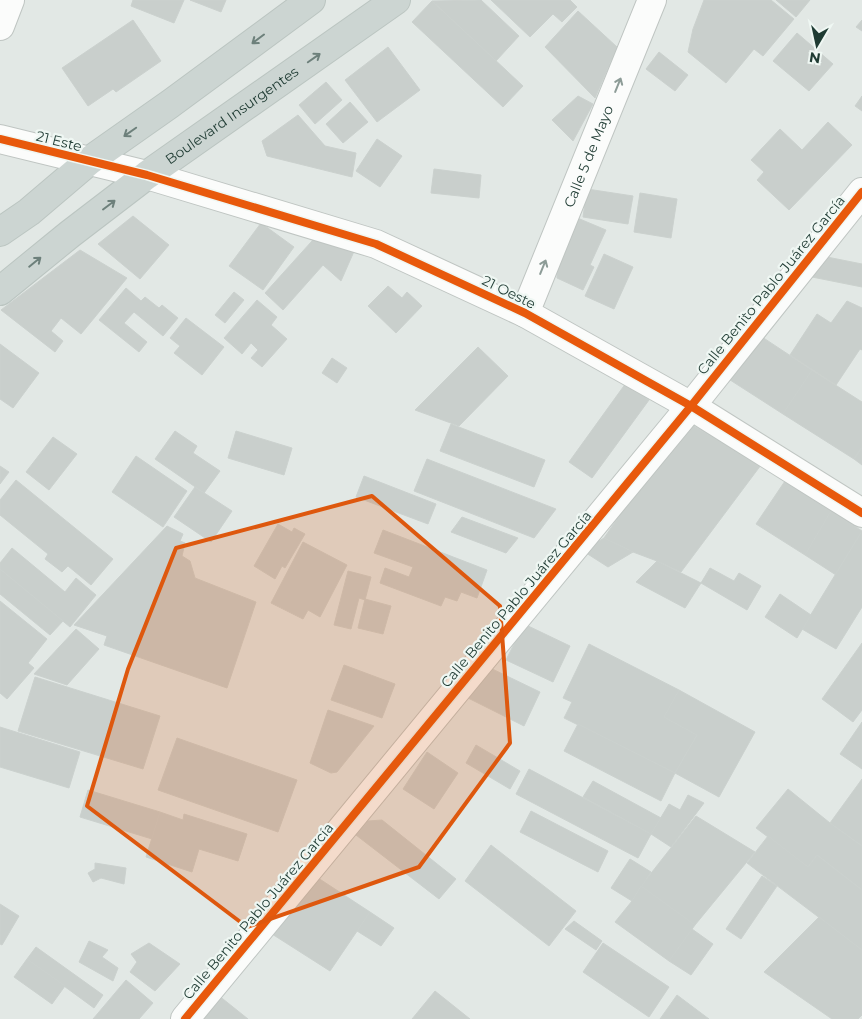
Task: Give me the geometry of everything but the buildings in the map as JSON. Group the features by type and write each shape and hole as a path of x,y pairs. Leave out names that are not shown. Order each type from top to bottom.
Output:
{"main road":[{"path":"0,232 101,164 170,104 311,0"},
{"name":"Boulevard Insurgentes","path":"0,291 147,175 396,0"}],"street":[{"path":"0,26 10,0"},
{"name":"Calle 5 de Mayo","path":"525,313 652,0"},
{"name":"21 Este","path":"0,139 101,164"},
{"name":"21 Oeste","path":"101,164 147,175 376,244 525,313 691,406 862,513"},
{"name":"Calle Benito Pablo Juárez García","path":"185,1019 691,406 862,192"}],"highlighted area":[{"path":"372,496 500,606 510,743 419,867 247,927 87,806 128,669 176,548"}],"cycle path":[{"path":"0,139 147,175 376,244 525,313 691,406 862,513"},
{"path":"185,1019 691,406 862,192"}]}
